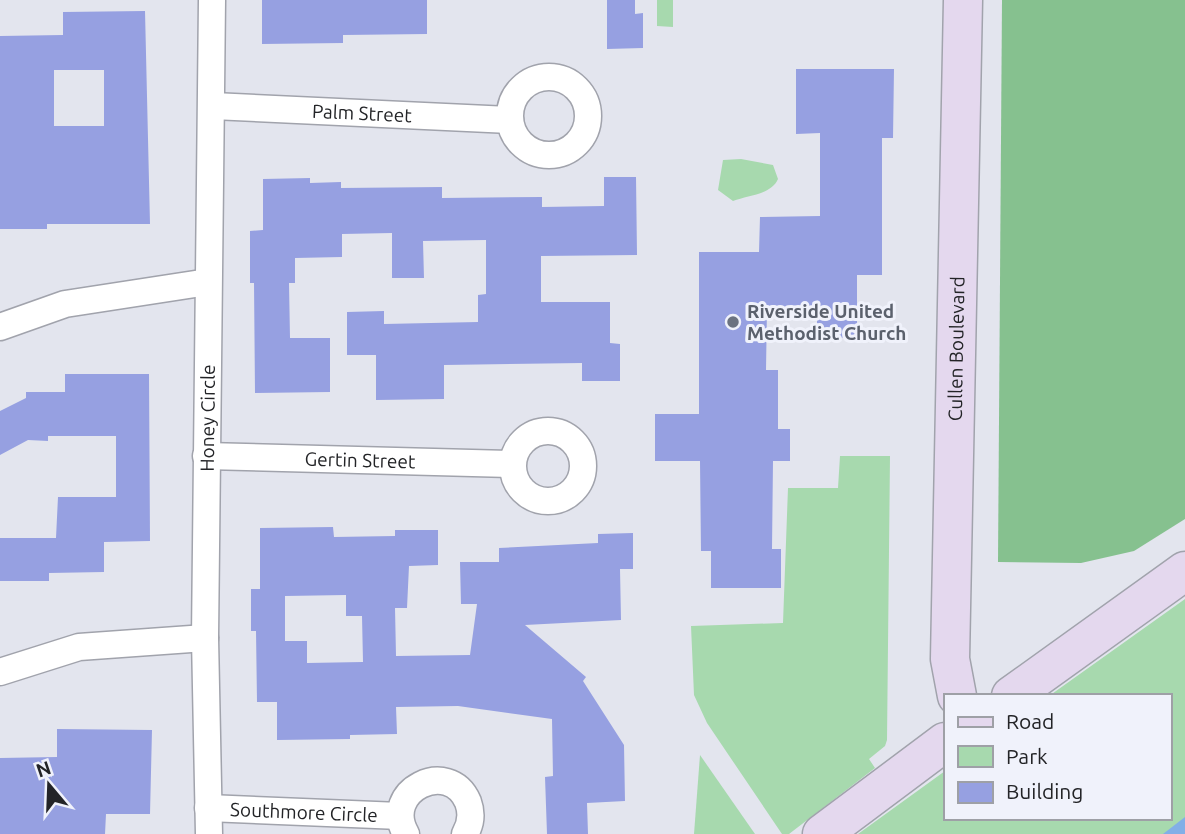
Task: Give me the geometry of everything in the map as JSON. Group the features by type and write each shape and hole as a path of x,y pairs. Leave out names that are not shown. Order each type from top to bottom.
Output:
{"street":[{"name":"Honey Circle","path":"208,821 205,638 208,282 213,106 212,0"},
{"name":"Cullen Boulevard","path":"957,694 950,659 963,0"},
{"name":"Palm Street","path":"213,106 510,120"},
{"path":"0,327 65,304 208,282"},
{"name":"Gertin Street","path":"206,456 512,464"},
{"path":"1013,694 1185,571"},
{"path":"0,672 79,647 205,638"},
{"path":"822,834 944,743"},
{"name":"Southmore Circle","path":"208,821 403,825 401,805 415,787 425,781 448,782 458,788 470,807 471,818 465,834"}],"green space":[{"path":"657,0 673,0 673,27 657,26"},
{"path":"1002,0 1185,0 1185,519 1134,551 1081,563 998,562"},
{"path":"741,159 773,165 778,179 765,191 733,201 718,190 723,160"},
{"path":"840,456 890,456 887,740 885,746 869,759 875,768 789,834 782,834 707,723 694,695 691,626 783,623 788,488 838,488"},
{"path":"1185,599 1185,834 858,834 944,772 944,820 1171,820 1171,694 1052,694"},
{"path":"700,755 755,834 694,834"}],"water":[{"path":"1185,817 1185,834 1163,834"}],"building":[{"path":"262,0 427,0 427,34 343,35 343,43 262,44"},
{"path":"607,0 635,0 635,14 643,13 643,48 607,49"},
{"path":"145,11 150,224 47,224 47,229 0,229 0,36 63,35 63,12","holes":["54,70 104,70 104,126 54,126"]},
{"name":"Riverside United Methodist Church","path":"796,69 894,69 893,138 882,138 882,275 857,275 857,338 817,337 817,307 767,307 766,370 778,370 778,429 790,429 790,461 773,461 772,549 781,549 781,588 711,588 711,551 701,551 700,461 655,461 655,414 699,414 699,252 759,252 760,217 820,216 820,133 796,134"},
{"path":"604,177 636,177 637,255 541,256 541,302 610,302 610,343 620,344 620,381 582,381 582,363 444,365 444,399 376,400 376,355 347,355 347,312 384,311 384,324 478,322 478,295 486,294 486,240 423,241 424,278 392,278 392,233 342,234 342,257 295,258 295,283 289,283 290,338 330,338 330,392 255,393 254,283 250,283 250,231 263,230 263,179 310,178 310,183 341,182 341,188 442,187 442,198 542,197 542,207 604,206"},
{"path":"65,374 149,374 150,541 104,542 104,572 49,573 49,581 0,581 0,538 56,538 58,497 116,497 116,436 48,436 48,441 28,440 0,455 0,411 26,398 26,392 65,392"},
{"path":"333,527 334,537 395,536 395,530 438,530 438,565 409,566 407,608 395,608 396,656 470,655 477,604 461,604 460,562 499,562 499,548 598,543 598,534 633,533 633,569 620,569 621,620 525,625 586,677 583,681 624,745 625,801 587,803 588,834 547,834 545,777 553,776 552,719 458,706 396,707 397,734 350,735 350,739 277,740 277,702 257,702 256,631 251,631 251,589 260,589 260,528","holes":["346,595 346,616 362,616 363,662 307,663 307,641 285,641 285,596"]},
{"path":"57,729 152,730 150,814 106,814 105,834 0,834 0,758 57,757"}],"place":[{"name":"Riverside United Methodist Church","path":"733,322"}]}
